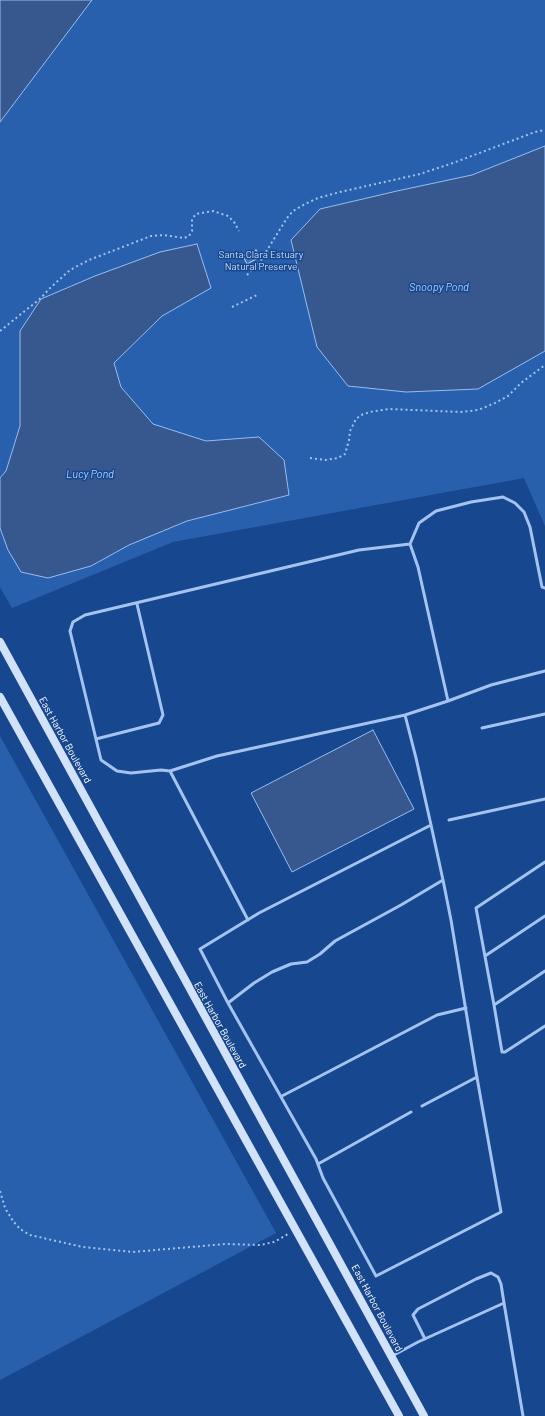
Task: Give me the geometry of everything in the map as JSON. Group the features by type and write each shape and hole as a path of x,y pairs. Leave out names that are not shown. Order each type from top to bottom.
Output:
{"main road":[{"name":"East Harbor Boulevard","path":"0,642 424,1416"},
{"path":"0,697 399,1416"}],"lane":[{"path":"448,702 418,567 410,544 419,523 436,511 471,502 503,497 515,503 524,512 530,527 542,587 545,588"},
{"path":"410,544 359,550 137,604 85,615 73,622 70,631 101,760 117,771 131,773 161,770 170,771 217,756 405,715 448,702 491,685 545,671"},
{"path":"96,739 159,723 163,715 137,604"},
{"path":"482,728 545,714"},
{"path":"405,715 416,758 431,825 443,880 451,920 501,1212 376,1276 323,1178 318,1164 282,1096 228,1002 200,949 248,920 431,825"},
{"path":"170,771 248,920"},
{"path":"449,820 545,799"},
{"path":"545,862 476,908 502,1052 505,1052 545,1026"},
{"path":"228,1002 272,972 291,964 307,962 320,954 335,941 443,880"},
{"path":"485,956 545,916"},
{"path":"494,1005 545,971"},
{"path":"282,1096 437,1015 466,1008"},
{"path":"422,1106 477,1077"},
{"path":"318,1164 411,1112"},
{"path":"425,1339 414,1315 418,1309 476,1279 491,1273 498,1277 501,1284 523,1416"},
{"path":"392,1356 425,1339 504,1304"}],"path":[{"path":"247,275 259,263 286,218 293,211 305,204 318,198 340,192 420,174 535,132 545,130"},
{"path":"0,331 41,298 70,270 89,260 152,236 164,235 184,238 189,236 192,230 192,219 196,214 213,211 228,216 234,222 239,231"},
{"path":"232,308 258,295"},
{"path":"310,458 325,460 338,458 345,454 350,431 356,419 361,415 389,409 461,412 478,410 495,404 508,396 545,365"},
{"path":"0,1191 5,1208 13,1222 20,1229 30,1235 83,1247 132,1252 226,1244 260,1245 274,1242 296,1230"}],"green space":[{"name":"Santa Clara Estuary Natural Preserve","path":"0,0 545,0 545,526 524,478 173,542 12,608 0,587"},
{"path":"0,736 276,1233 0,1380"}],"water":[{"path":"0,0 92,0 0,122"},
{"name":"Snoopy Pond","path":"545,146 545,351 478,389 406,392 348,386 317,347 291,240 320,209 472,175"},
{"name":"Lucy Pond","path":"197,244 211,288 162,316 114,363 121,387 153,424 206,441 259,437 284,460 289,495 187,521 129,545 91,566 48,578 21,572 8,550 0,528 0,478 6,471 20,426 20,331 41,299 95,276 160,252"},
{"path":"373,730 414,809 292,872 251,793"}],"building":[{"path":"256,250 260,257 247,264 243,256"}]}
